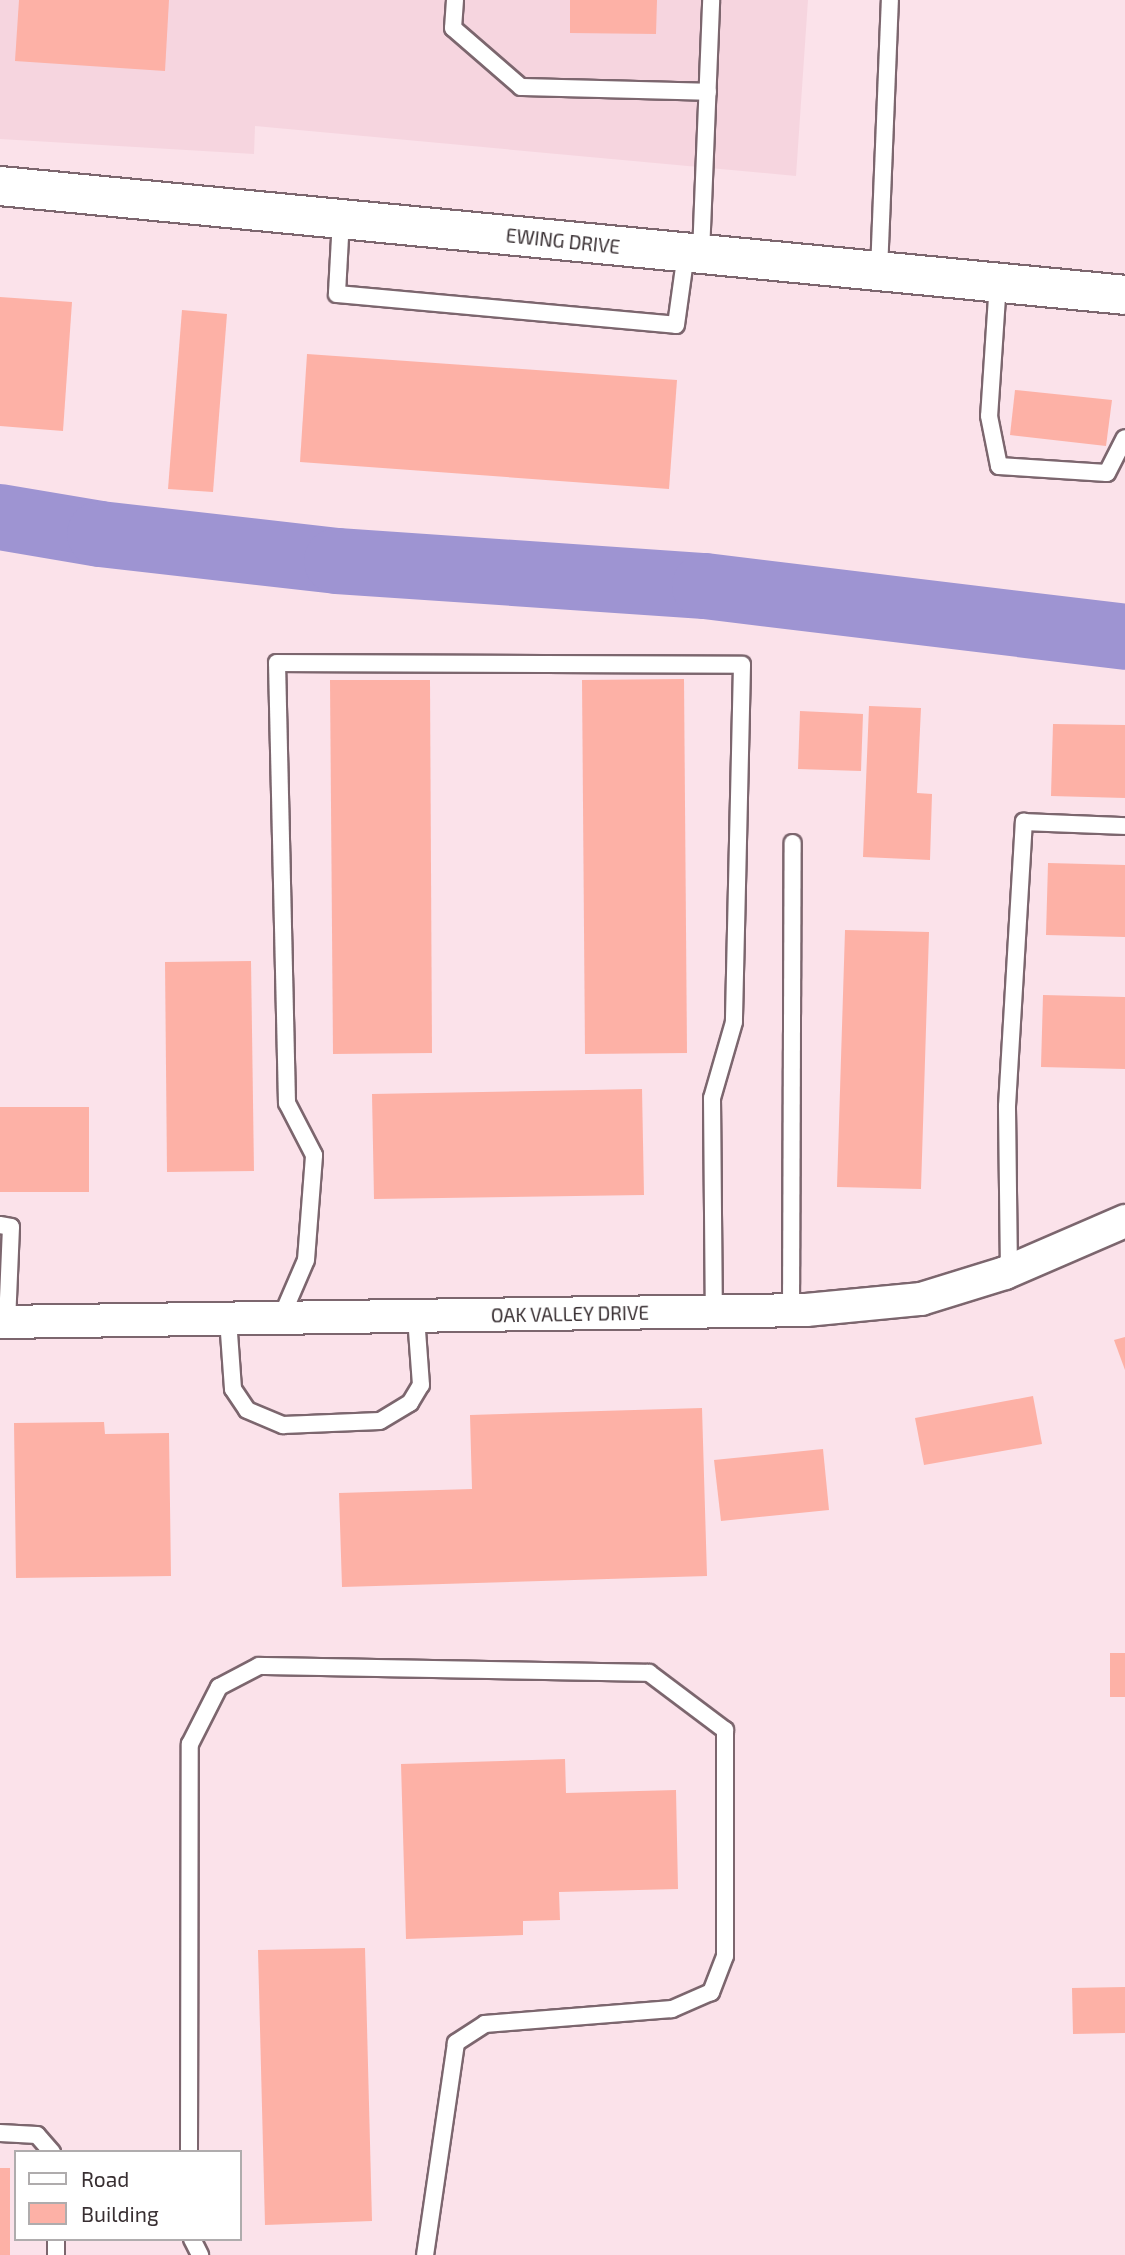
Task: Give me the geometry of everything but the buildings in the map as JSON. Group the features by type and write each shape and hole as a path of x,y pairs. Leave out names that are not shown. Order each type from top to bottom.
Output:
{"main road":[{"name":"EWING DRIVE","path":"0,186 1125,295"}],"street":[{"name":"OAK VALLEY DRIVE","path":"3,1322 714,1312 791,1310 921,1299 1009,1272 1125,1221"}],"lane":[{"path":"455,0 453,28 521,87 708,92"},
{"path":"341,219 337,295 676,325 693,254 708,92 711,0"},
{"path":"878,271 890,0"},
{"path":"998,282 989,416 999,466 1107,473 1125,438"},
{"path":"281,1318 306,1260 314,1155 287,1103 277,663 742,665 734,1022 712,1098 714,1312"},
{"path":"1009,1272 1007,1106 1024,822 1125,826"},
{"path":"791,1310 793,843"},
{"path":"0,1225 11,1227 3,1322"},
{"path":"228,1319 233,1389 247,1410 283,1425 380,1421 410,1403 421,1385 416,1317"},
{"path":"189,2150 190,1744 219,1687 259,1666 649,1673 725,1730 725,1956 710,1992 672,2009 485,2024 456,2043 425,2255"},
{"path":"0,2133 37,2135 50,2150"}],"shaded area":[{"path":"0,0 808,0 796,176 255,126 254,154 0,139"}],"waterway":[{"path":"0,517 100,534 337,561 705,586 1125,637"}]}
